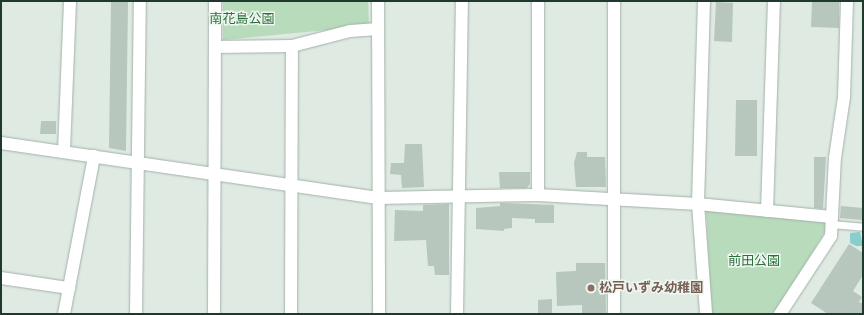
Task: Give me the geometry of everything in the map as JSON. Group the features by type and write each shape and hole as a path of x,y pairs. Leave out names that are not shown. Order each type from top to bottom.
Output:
{"street":[{"path":"64,151 70,1"},
{"path":"136,314 140,1"},
{"path":"214,314 215,1"},
{"path":"378,1 379,314"},
{"path":"457,314 462,1"},
{"path":"538,1 538,195"},
{"path":"614,1 614,314"},
{"path":"704,1 698,204 706,314"},
{"path":"767,211 774,1"},
{"path":"780,314 831,236 835,158 844,97 847,1"},
{"path":"215,47 292,46 350,31 378,29"},
{"path":"291,314 292,46"},
{"path":"1,143 378,198 538,195 698,204 767,211 831,221"},
{"path":"64,314 94,156"},
{"path":"1,278 69,288"}],"lane":[{"path":"831,221 863,227"}],"green space":[{"name":"南花島公園","path":"223,1 368,1 369,26 223,40"},
{"name":"前田公園","path":"706,210 825,222 826,230 780,306 771,314 712,314"}],"water":[{"path":"860,232 863,246 856,246 850,243 850,233"}],"building":[{"path":"111,1 128,1 126,151 109,148"},
{"path":"812,1 839,1 839,28 811,27"},
{"path":"716,2 733,3 732,42 714,41"},
{"path":"736,100 757,100 757,156 735,156"},
{"path":"41,121 56,121 56,134 40,134"},
{"path":"405,144 422,144 424,187 402,188 401,175 390,174 391,163 404,163"},
{"path":"577,152 587,152 587,157 605,157 606,187 576,187 574,163"},
{"path":"814,157 826,157 823,209 814,208"},
{"path":"499,172 530,172 530,184 527,188 500,188"},
{"path":"500,203 554,205 554,223 535,223 535,219 512,218 512,228 504,229 504,231 476,229 476,208 500,206"},
{"path":"449,204 449,275 435,275 434,266 428,266 426,240 394,241 395,210 423,211 423,205"},
{"path":"841,206 863,208 862,220 840,218"},
{"path":"849,244 863,253 863,275 853,291 862,297 859,302 863,304 863,314 828,314 811,303"},
{"name":"松戸いずみ幼稚園","path":"576,263 605,263 606,314 582,314 582,305 557,306 556,272 576,271"},
{"path":"552,299 552,314 538,314 538,300"}],"place":[{"name":"松戸いずみ幼稚園","path":"591,288"}]}
